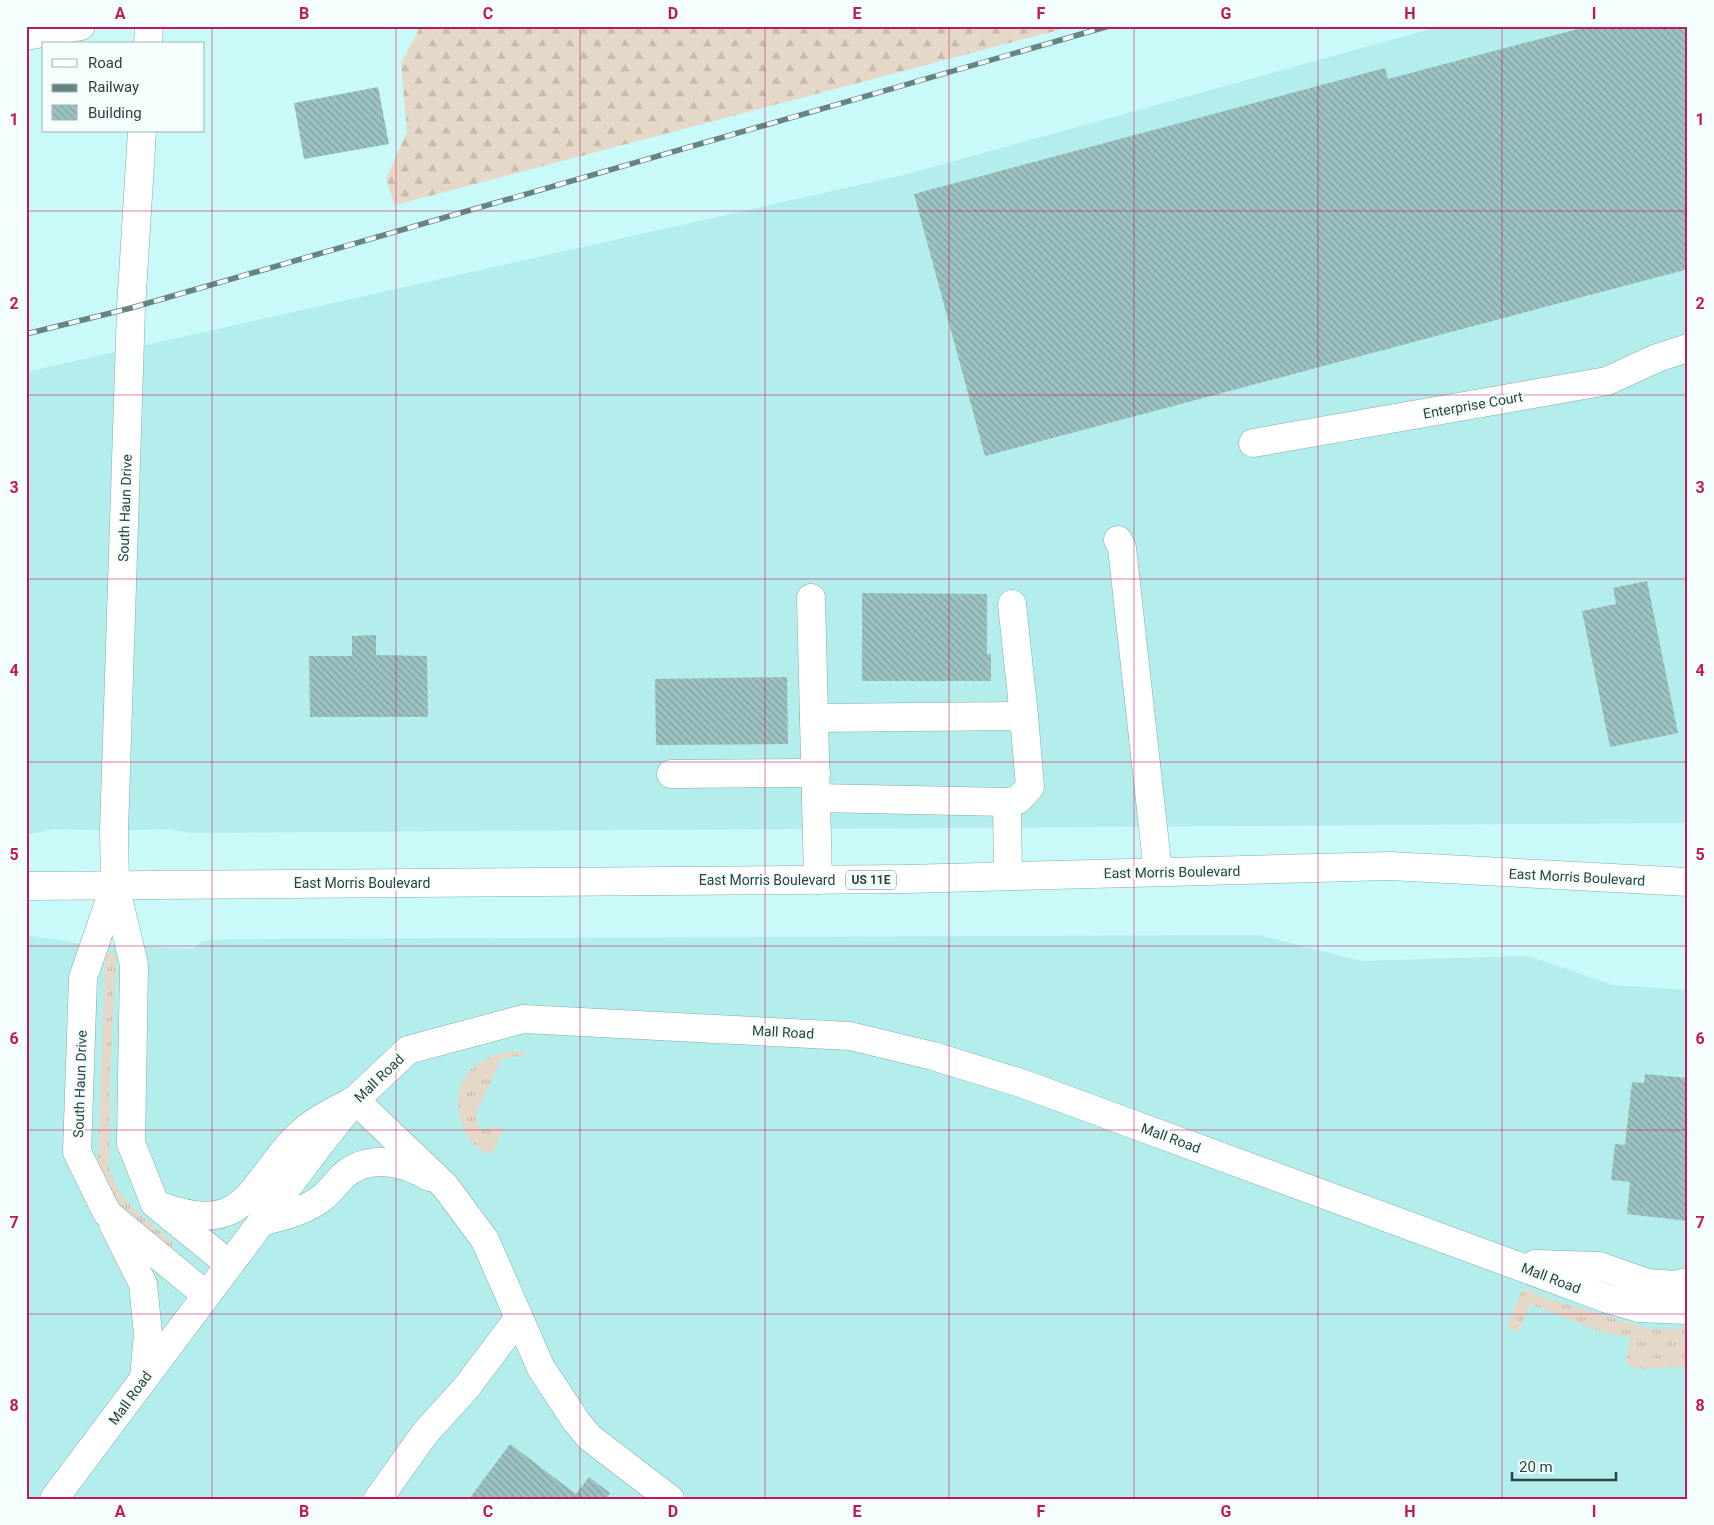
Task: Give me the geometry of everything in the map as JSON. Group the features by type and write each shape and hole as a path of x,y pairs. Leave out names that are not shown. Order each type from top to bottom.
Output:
{"street":[{"path":"26,36 81,26"},
{"path":"148,42 149,26"},
{"name":"South Haun Drive","path":"142,132 131,308 114,831 115,886 134,965 131,1143 155,1204 229,1264"},
{"name":"Enterprise Court","path":"1253,443 1607,381 1657,358 1688,348"},
{"path":"1118,540 1122,548 1158,872"},
{"path":"811,598 818,880"},
{"path":"671,774 1007,802 1018,800 1030,787 1012,604"},
{"path":"814,718 1024,716"},
{"path":"1007,802 1008,876"},
{"name":"East Morris Boulevard","path":"26,886 818,880 1390,866 1676,882"},
{"path":"1676,882 1688,894"},
{"name":"South Haun Drive","path":"115,886 83,978 77,1152 107,1213 206,1295"},
{"name":"Mall Road","path":"54,1499 229,1264 355,1100 408,1050 523,1019 850,1036 933,1056 1021,1082 1605,1298 1640,1308 1688,1310"},
{"path":"155,1204 181,1214 202,1216 227,1213 246,1202 274,1162 316,1120 355,1100 445,1186 485,1240 541,1368 576,1421 589,1437 670,1499"},
{"path":"262,1222 304,1209 323,1198 344,1175 362,1164 396,1163 416,1169 445,1186"},
{"path":"107,1213 143,1284 148,1334 144,1379"},
{"path":"1515,1264 1599,1266 1647,1283 1675,1285 1688,1282"},
{"path":"378,1499 426,1432 466,1388 518,1319"}],"shaded area":[{"path":"1441,26 1688,26 1688,823 192,833 167,829 114,831 55,829 26,835 26,372 904,175"},
{"path":"26,935 75,943 193,949 203,941 233,939 1258,935 1361,961 1528,956 1614,985 1688,990 1688,1499 26,1499"}],"green space":[{"path":"421,26 1074,26 395,205 386,179 407,132 401,63"},
{"path":"112,952 116,956 110,1076 109,1168 121,1193 128,1202 172,1242 173,1245 169,1249 116,1204 98,1165 105,960 106,954"},
{"path":"510,1051 521,1051 528,1054 501,1059 476,1114 480,1130 495,1127 503,1129 492,1154 487,1153 471,1142 464,1129 459,1114 458,1100 460,1088 464,1078 482,1061"},
{"path":"1523,1288 1546,1298 1650,1329 1688,1329 1688,1366 1643,1369 1629,1366 1626,1360 1630,1337 1602,1332 1530,1304 1519,1331 1512,1331 1507,1325"}],"building":[{"path":"1589,26 1688,26 1688,269 985,456 914,194 1385,68 1388,79"},
{"path":"378,87 389,144 304,159 294,103"},
{"path":"1647,581 1678,733 1610,747 1582,611 1616,604 1613,588"},
{"path":"862,593 987,594 987,654 991,654 991,681 862,681"},
{"path":"376,635 376,655 427,656 428,717 310,717 309,656 352,656 352,636"},
{"path":"787,677 788,744 656,745 655,679"},
{"path":"1645,1074 1688,1078 1688,1221 1627,1214 1630,1182 1611,1180 1615,1144 1625,1145 1632,1082 1644,1083"},
{"path":"510,1444 576,1494 589,1477 610,1493 606,1499 469,1499"}],"railway":[{"path":"26,334 131,308 1109,26"}]}
